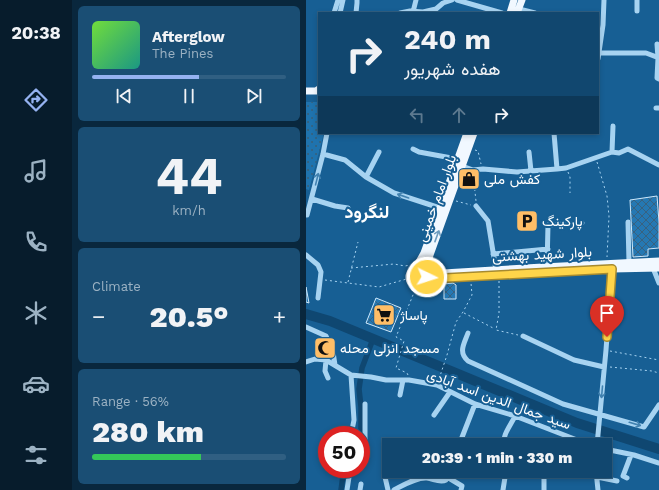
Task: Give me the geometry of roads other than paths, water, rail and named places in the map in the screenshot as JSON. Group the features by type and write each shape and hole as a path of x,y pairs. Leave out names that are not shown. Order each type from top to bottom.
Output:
{"main road":[{"path":"510,12 514,0"},
{"path":"518,11 522,0"},
{"path":"306,91 318,90"},
{"path":"306,95 318,95"},
{"name":"بلوار امام خمینی","path":"416,267 424,253 467,134"},
{"name":"بلوار امام خمینی","path":"426,275 430,255 474,134"},
{"name":"بلوار شهید بهشتی","path":"426,275 471,277 497,272 547,267 659,261"},
{"path":"416,267 421,269 426,275 426,281 422,285 416,285 410,278 411,272 416,267"},
{"name":"بلوار شهید بهشتی","path":"426,275 656,268"}],"street":[{"path":"334,12 338,0"},
{"path":"340,12 343,0"},
{"path":"356,12 357,0"},
{"path":"416,0 413,12 423,12 436,9 444,3 452,0"},
{"path":"457,0 499,12"},
{"path":"599,40 604,0"},
{"path":"637,0 637,11"},
{"path":"657,44 659,58 657,78 659,79"},
{"path":"599,56 646,53 659,58"},
{"path":"612,152 613,126"},
{"path":"306,215 312,199 327,134"},
{"path":"554,134 557,169"},
{"path":"413,149 419,152 457,159"},
{"path":"462,166 473,170 483,169 516,172 557,169 566,168 595,157 612,152 619,153 628,149 659,165"},
{"path":"366,177 379,152"},
{"path":"529,152 531,171"},
{"path":"323,154 345,160 366,177 394,193 440,208"},
{"path":"312,199 335,206 348,208"},
{"path":"476,206 488,221 497,272"},
{"path":"628,222 629,262"},
{"path":"547,267 548,225 582,223"},
{"path":"493,254 548,249"},
{"path":"306,254 318,265 321,272 318,298"},
{"path":"598,438 612,269 606,264"},
{"path":"656,268 659,283"},
{"path":"306,327 326,336 333,352 335,365"},
{"path":"468,333 462,352 468,361 563,404 644,427 659,405"},
{"path":"523,336 574,360 604,367"},
{"path":"306,362 315,359 326,360 351,375 354,420 353,426"},
{"path":"326,360 325,370 328,378"},
{"name":"سید جمال الدین اسد آبادی","path":"351,375 386,380 406,380 437,385 475,404 515,416 566,438"},
{"path":"400,395 406,380"},
{"path":"434,415 450,392"},
{"path":"365,404 365,426"},
{"path":"462,438 475,404"},
{"path":"504,438 515,416"},
{"path":"612,451 659,463"},
{"path":"627,478 623,476 630,455"},
{"path":"347,490 349,478"},
{"path":"385,478 388,490"},
{"path":"394,490 422,478"},
{"path":"427,478 443,482 447,478"},
{"path":"449,478 462,486 461,490"},
{"path":"503,490 505,478"},
{"path":"544,478 544,490"},
{"path":"596,478 598,490"},
{"path":"606,478 617,482"},
{"path":"360,490 362,484"}],"waterway":[{"path":"306,314 330,321 577,423 659,449"},
{"path":"361,426 359,389 362,368 373,339"},
{"path":"341,490 343,478"}],"place":[{"name":"کفش ملی","path":"469,179"},
{"name":"پارکینگ","path":"527,221"},
{"name":"پاساژ","path":"384,315"},
{"name":"مسجد انزلی محله","path":"325,348"}],"district":[{"name":"لنگرود","path":"367,211"}]}
